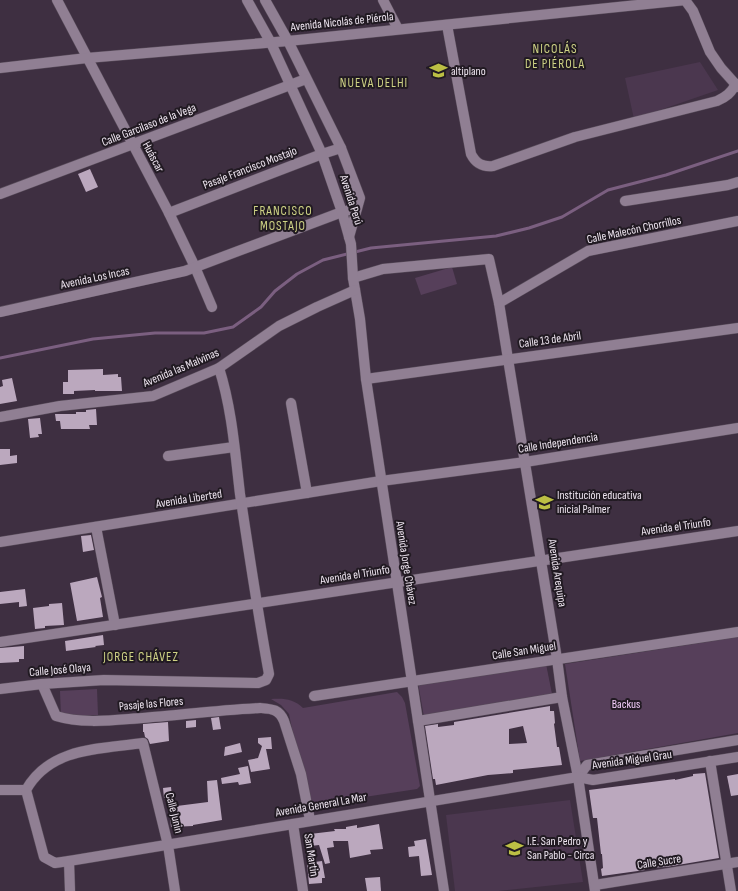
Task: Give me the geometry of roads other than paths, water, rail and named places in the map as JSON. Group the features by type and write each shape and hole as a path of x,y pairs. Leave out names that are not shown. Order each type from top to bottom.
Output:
{"street":[{"name":"Huáscar","path":"57,0 195,267 212,307"},
{"name":"Avenida Perú","path":"247,0 271,43 322,154 350,240"},
{"name":"Avenida Perú","path":"265,0 288,42 341,148 360,198 350,240"},
{"path":"383,0 398,29"},
{"name":"Avenida Nicolás de Piérola","path":"0,68 87,58 288,42 398,29 686,0"},
{"path":"447,25 471,154 473,158 482,165 493,166 575,137 725,98 737,85 721,68 710,52 693,10 686,0"},
{"name":"Calle Garcilaso de la Vega","path":"0,194 306,80"},
{"name":"Pasaje Francisco Mostajo","path":"168,214 341,148"},
{"path":"625,201 728,185 738,182"},
{"name":"Avenida Los Incas","path":"0,312 186,271 342,212 357,208"},
{"name":"Calle Malecón Chorrillos","path":"499,303 588,251 738,221"},
{"name":"Avenida Jorge Chávez","path":"350,240 366,379 444,891"},
{"name":"Avenida Arequipa","path":"353,274 383,269 489,259 499,303 542,560 562,697 578,778 595,888"},
{"name":"Avenida las Malvinas","path":"0,417 60,406 154,396 218,368 279,326 317,306 355,290"},
{"name":"Calle 13 de Abril","path":"366,379 738,328"},
{"path":"218,368 225,388 231,419 256,604"},
{"path":"291,404 307,493"},
{"name":"Calle Independencia","path":"381,481 525,462 738,428"},
{"path":"168,456 234,447"},
{"name":"Avenida Liberted","path":"0,542 381,481"},
{"path":"96,527 115,625"},
{"name":"Avenida el Triunfo","path":"0,642 738,531"},
{"name":"Calle José Olaya","path":"0,689 42,684 104,680 258,683 266,680 268,674 256,604"},
{"name":"Calle San Miguel","path":"314,696 738,632"},
{"name":"Pasaje las Flores","path":"42,684 56,716 70,720 153,718 260,708 277,711 282,715 301,774 310,820"},
{"path":"418,721 562,697"},
{"name":"Avenida Miguel Grau","path":"578,778 588,765 738,740"},
{"name":"Calle Junin","path":"26,790 32,779 54,761 76,752 143,743 168,845 175,891"},
{"name":"Avenida Miguel Grau","path":"578,778 594,780 738,757"},
{"path":"710,761 731,891"},
{"name":"Avenida General La Mar","path":"26,790 44,856 55,863 430,800 578,778"},
{"path":"0,790 26,790"},
{"name":"San Martin","path":"293,824 303,891"},
{"path":"69,861 70,891"},
{"name":"Calle Sucre","path":"595,888 738,862"}],"waterway":[{"path":"0,358 93,339 155,333 204,333 233,327 261,307 275,291 297,274 323,260 371,248 496,236 529,228 562,217 608,190 666,175 738,151"}],"place":[{"name":"altiplano","path":"438,71"},
{"name":"Institución educativa inicial Palmer","path":"544,502"},
{"name":"I.E. San Pedro y San Pablo - Circa","path":"514,848"}],"district":[{"name":"NICOLÁS DE PIÉROLA","path":"555,56"},
{"name":"NUEVA DELHI","path":"374,83"},
{"name":"FRANCISCO MOSTAJO","path":"283,218"},
{"name":"JORGE CHÁVEZ","path":"141,657"}],"park label":[{"name":"Backus","path":"626,704"}]}
